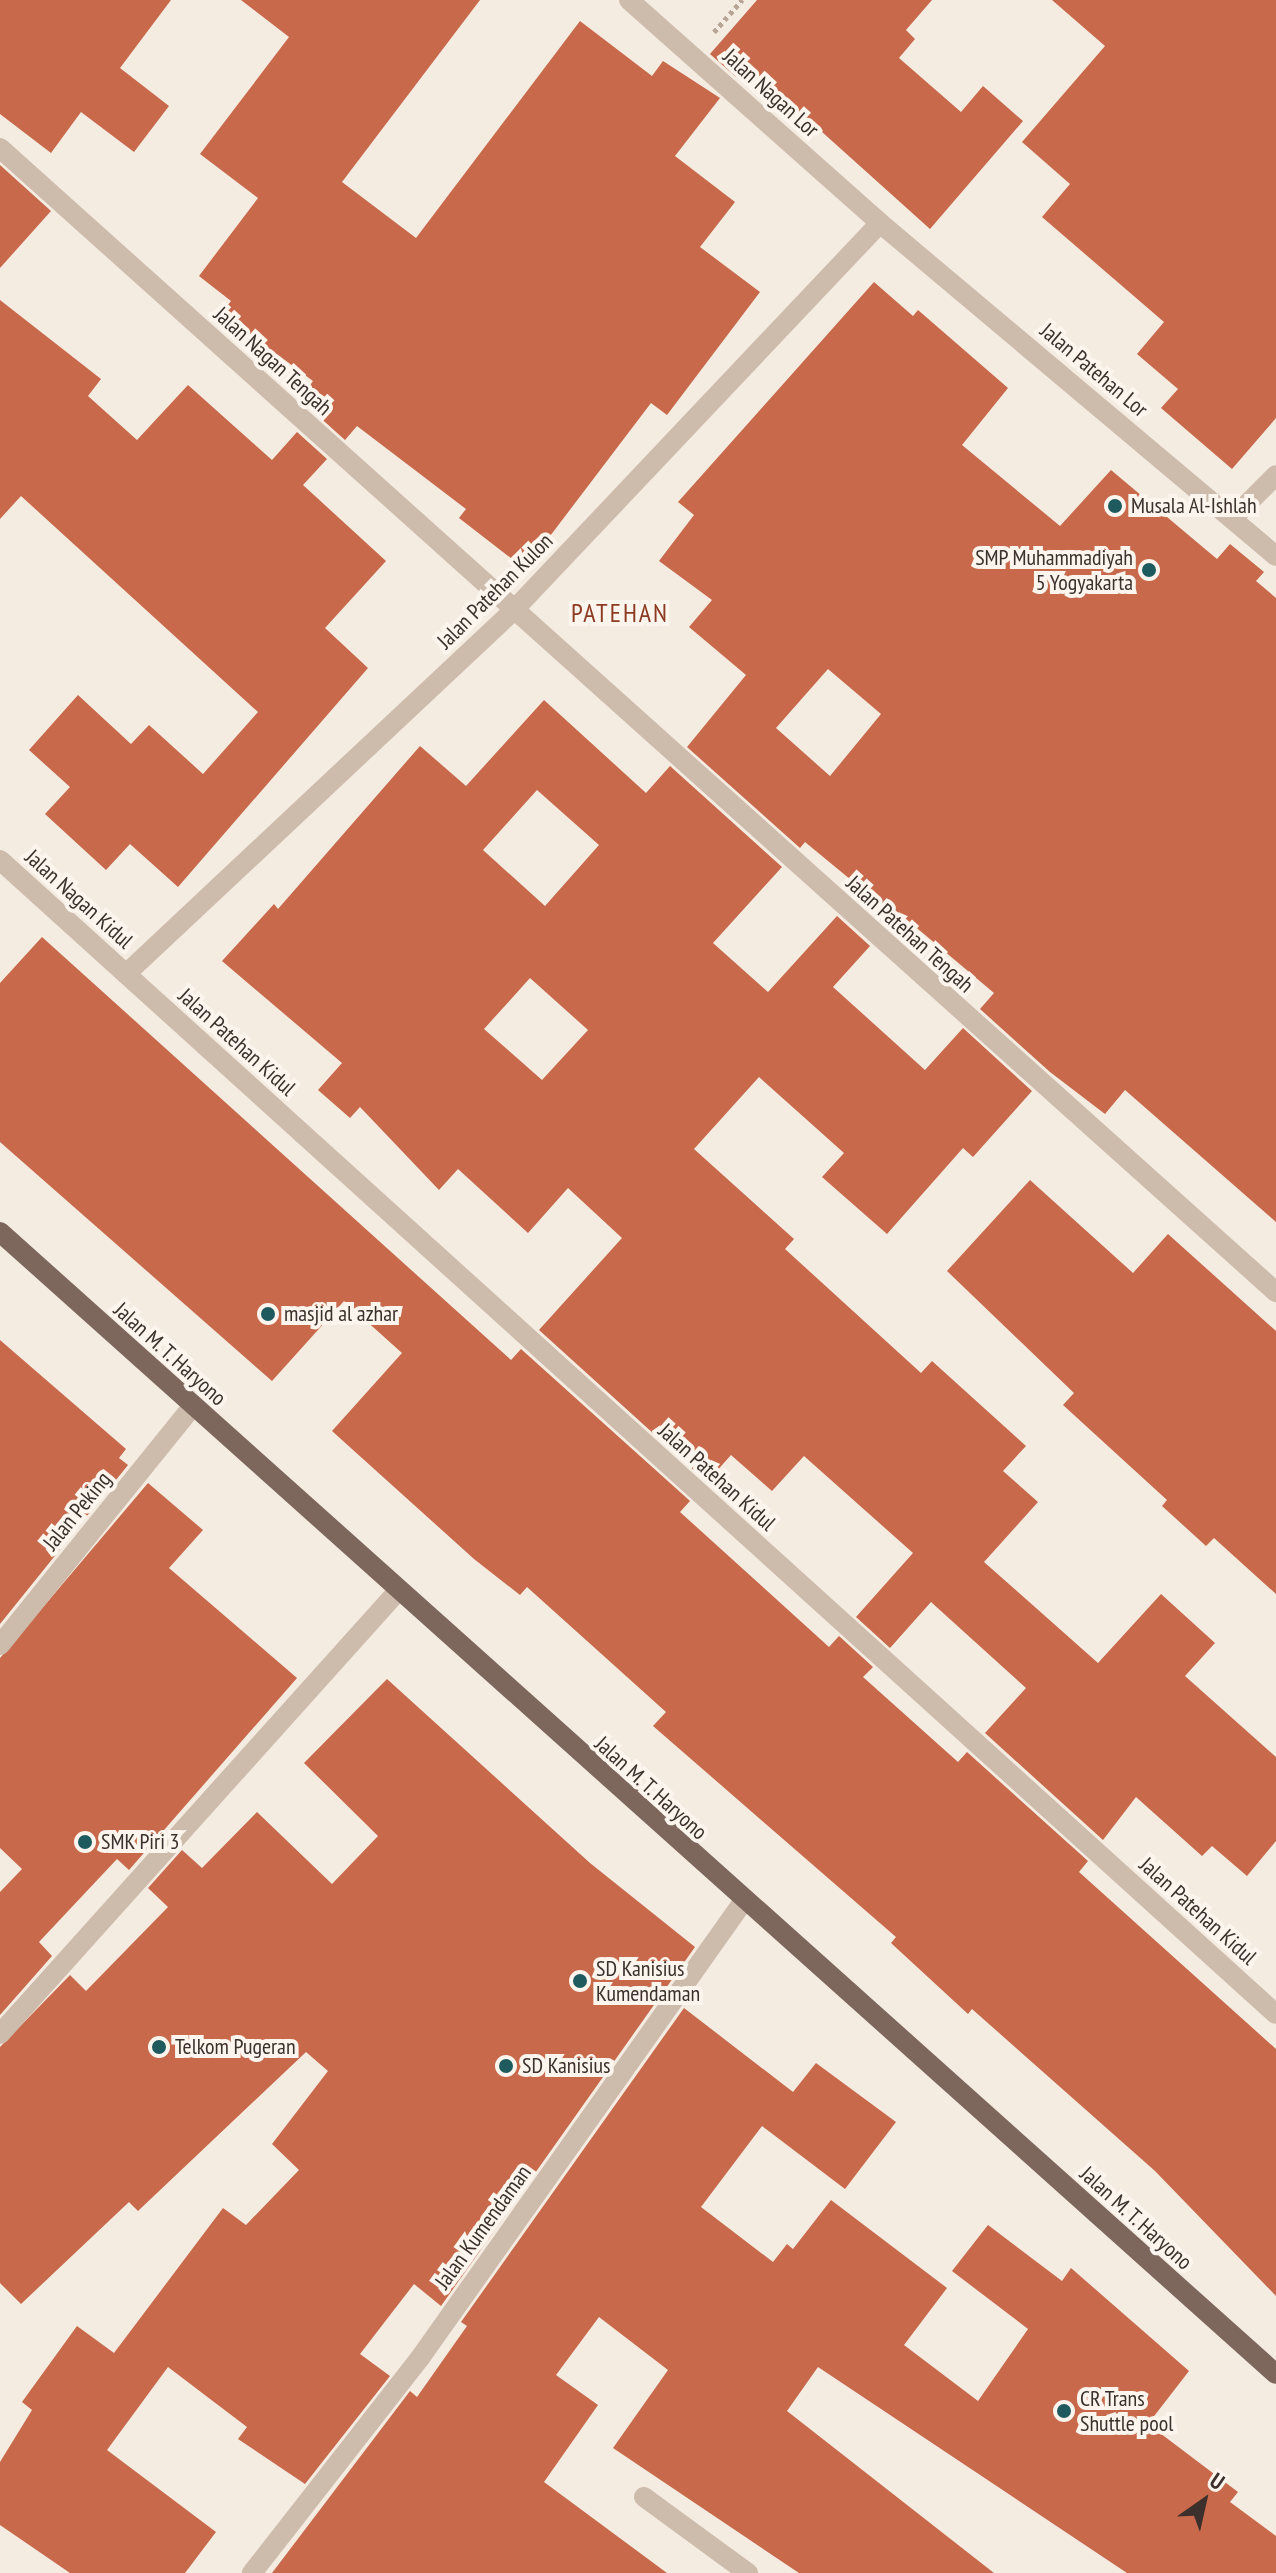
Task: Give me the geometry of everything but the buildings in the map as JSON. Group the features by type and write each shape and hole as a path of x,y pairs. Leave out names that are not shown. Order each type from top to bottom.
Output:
{"main road":[{"name":"Jalan M. T. Haryono","path":"0,1232 743,1902 1276,2374"}],"street":[{"name":"Jalan Nagan Lor","path":"629,0 880,223"},
{"name":"Jalan Nagan Tengah","path":"0,148 513,611"},
{"name":"Jalan Patehan Lor","path":"880,223 1234,517 1276,556"},
{"name":"Jalan Patehan Kulon","path":"126,974 513,611 880,223"},
{"path":"1234,517 1276,475"},
{"name":"Jalan Patehan Tengah","path":"513,611 1276,1292"},
{"name":"Jalan Nagan Kidul","path":"0,860 126,974"},
{"name":"Jalan Patehan Kidul","path":"126,974 1276,2014"},
{"name":"Jalan Peking","path":"0,1645 192,1407"},
{"path":"0,2034 397,1592"},
{"name":"Jalan Kumendaman","path":"252,2573 420,2358 743,1902"},
{"path":"644,2497 748,2573"}],"path":[{"path":"693,55 742,0"}],"place":[{"name":"Musala Al-Ishlah","path":"1115,506"},
{"name":"SMP Muhammadiyah 5 Yogyakarta","path":"1149,570"},
{"name":"masjid al azhar","path":"268,1314"},
{"name":"SMK Piri 3","path":"85,1842"},
{"name":"SD Kanisius Kumendaman","path":"580,1981"},
{"name":"Telkom Pugeran","path":"159,2047"},
{"name":"SD Kanisius","path":"506,2066"},
{"name":"CR Trans Shuttle pool","path":"1064,2411"}],"district":[{"name":"PATEHAN","path":"620,613"}]}
